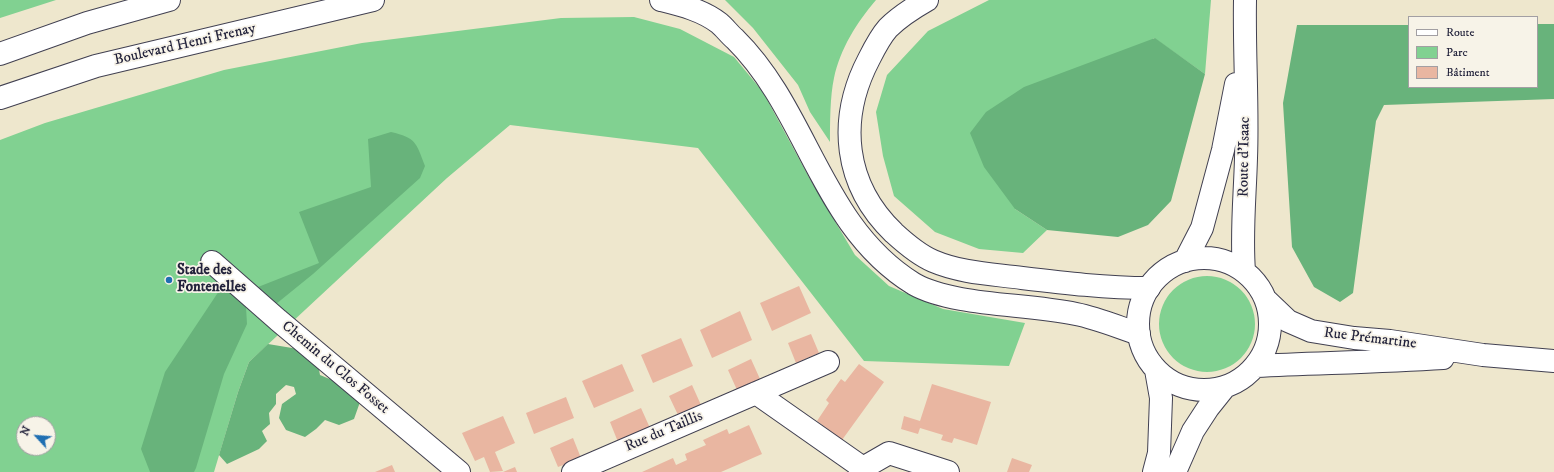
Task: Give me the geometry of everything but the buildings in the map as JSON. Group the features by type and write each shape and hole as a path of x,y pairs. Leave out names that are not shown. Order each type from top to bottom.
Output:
{"main road":[{"path":"0,54 87,23 169,0"},
{"name":"Boulevard Henri Frenay","path":"0,98 96,66 373,0"},
{"path":"661,0 691,8 719,23 742,46 762,69 787,109 830,191 852,226 878,256 914,284 943,296 987,304 1077,314 1139,334"},
{"path":"927,0 906,13 888,29 874,50 862,73 853,99 849,125 850,153 857,176 868,201 884,224 907,246 932,261 958,270 1103,287 1148,288"},
{"name":"Route d'Isaac","path":"1244,271 1242,249 1246,157 1244,44 1245,0"},
{"name":"Route d'Isaac","path":"1185,260 1202,228 1204,221 1223,150 1244,44"},
{"path":"1206,258 1226,261 1244,271 1257,284 1266,301 1271,323 1267,346 1256,366 1242,379 1224,388 1206,391 1188,389 1171,382 1156,370 1144,353 1139,334 1138,318 1142,302 1148,288 1159,276 1171,267 1185,260 1206,258"},
{"name":"Chemin du Clos Fosset","path":"212,262 278,320 459,472"},
{"name":"Rue Prémartine","path":"1266,301 1288,321 1311,331 1483,355 1554,361"},
{"name":"Rue Prémartine","path":"1256,366 1342,362 1384,362 1483,355"},
{"name":"Rue du Taillis","path":"573,472 828,362"},
{"path":"1154,472 1159,453 1161,398 1156,370"},
{"path":"1175,472 1193,431 1208,408 1224,388"},
{"path":"756,393 862,470 889,454 948,472"}],"green space":[{"path":"0,0 56,0 0,18"},
{"path":"725,0 876,0 862,17 850,36 840,57 834,78 830,110 830,142 810,112 798,85 753,28"},
{"path":"989,0 1211,0 1205,74 1154,38 1015,209 1047,230 1023,253 979,249 935,232 894,196 883,156 876,112 887,75 928,31"},
{"path":"634,17 680,29 734,57 763,92 811,181 855,255 889,286 943,309 1025,323 1009,366 864,361 698,148 510,125 447,178 249,362 238,392 214,472 0,472 0,140 45,123 224,70 362,43 561,18"},
{"path":"1538,24 1554,24 1554,99 1384,105 1376,121 1353,293 1340,302 1314,287 1292,247 1283,103 1297,25 1408,25 1408,88 1538,88"},
{"path":"1155,38 1205,74 1171,201 1148,225 1118,237 1047,230 1015,209 984,167 970,133 986,112 1024,87"},
{"path":"391,132 406,136 417,146 425,166 420,178 313,274 276,304 258,287 319,263 299,212 371,187 368,139"},
{"path":"1207,276 1225,280 1234,284 1241,290 1247,297 1251,306 1255,324 1251,342 1247,351 1241,358 1234,364 1225,368 1207,372 1189,368 1180,364 1173,358 1167,351 1163,342 1159,324 1163,306 1167,297 1173,290 1180,284 1189,280"},
{"path":"223,285 246,307 247,324 224,374 196,468 194,472 150,472 141,449 165,372"},
{"path":"268,344 304,350 317,359 320,375 332,380 346,380 360,402 354,419 339,425 325,420 305,437 286,430 279,418 282,404 296,394 294,387 286,385 276,394 276,404 269,413 270,424 262,431 267,441 259,449 227,464 219,455 238,392 249,362"}],"place":[{"name":"Stade des Fontenelles","path":"169,280"}]}
